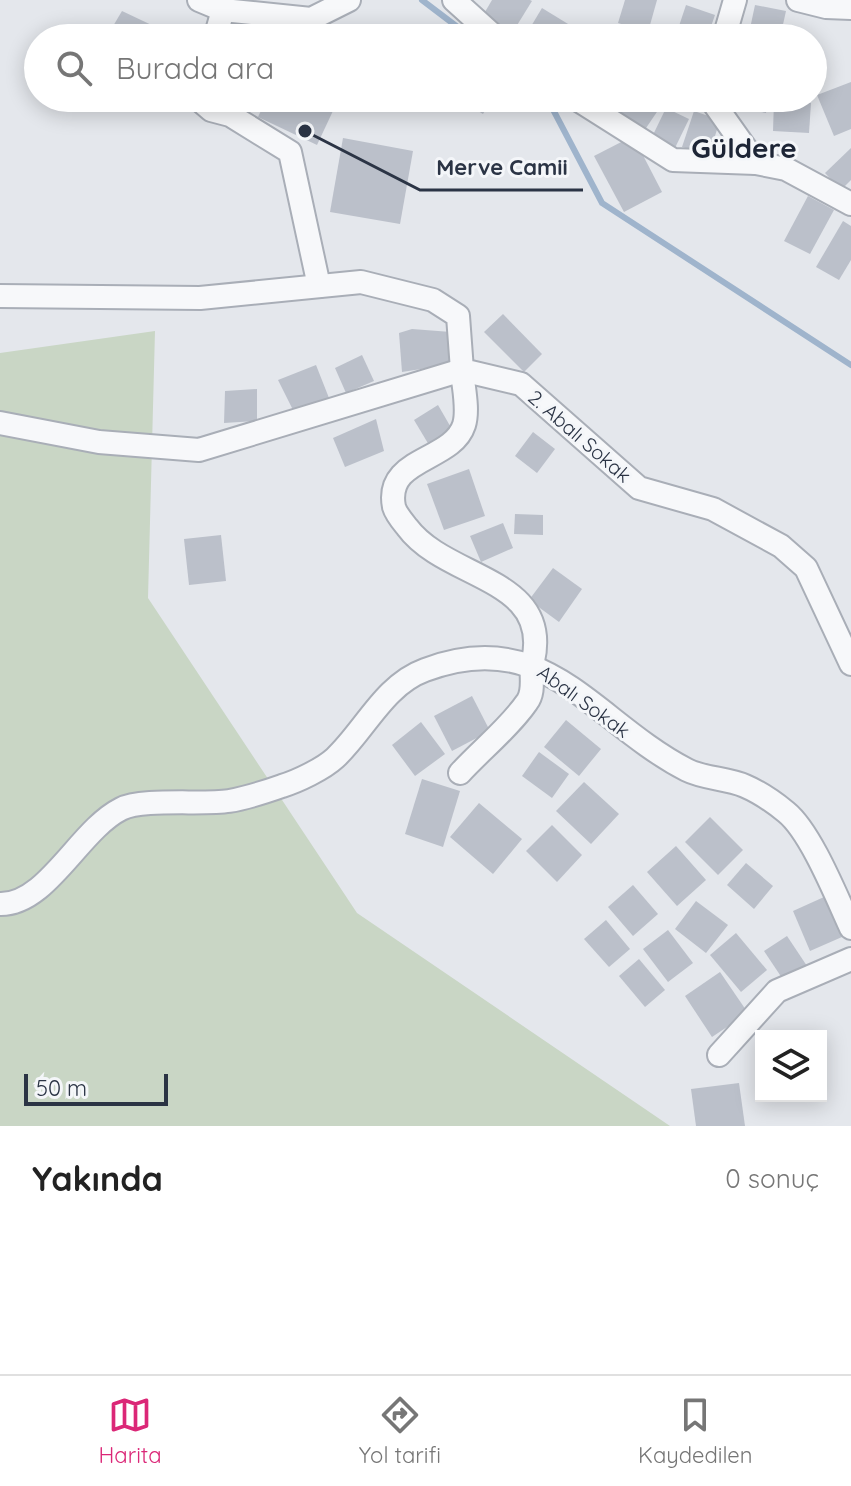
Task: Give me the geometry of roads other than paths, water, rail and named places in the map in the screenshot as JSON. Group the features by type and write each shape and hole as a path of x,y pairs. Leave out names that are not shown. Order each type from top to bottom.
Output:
{"street":[{"path":"199,0 223,10 311,19 349,0"},
{"path":"454,0 481,24"},
{"path":"728,24 735,0"},
{"path":"798,0 826,7 851,8"},
{"path":"219,24 223,10"},
{"path":"219,112 230,115 290,152 319,286"},
{"path":"600,112 673,160 756,163 786,169 851,204"},
{"path":"720,112 756,163"},
{"path":"0,296 200,298 361,282 433,300 458,316 462,370 199,450 99,442 0,423"},
{"name":"Abalı Sokak","path":"462,370 464,426 450,443 400,474 394,509 413,536 448,563 501,585 522,606 538,636 532,664 645,746 691,772 745,786 789,814 820,862 851,928"},
{"name":"2. Abalı Sokak","path":"462,370 521,384 639,488 713,509 781,546 806,568 851,664"},
{"path":"0,904 35,893 79,843 122,808 229,801 285,785 334,759 385,698 423,670 474,657 509,658 532,664 529,700 460,773"},
{"path":"719,1055 777,991 851,959"}],"waterway":[{"path":"422,0 454,24"},
{"path":"554,112 602,203 851,365"}],"place":[{"name":"Merve Camii","path":"305,131"}],"district":[{"name":"Güldere","path":"744,147"}]}
